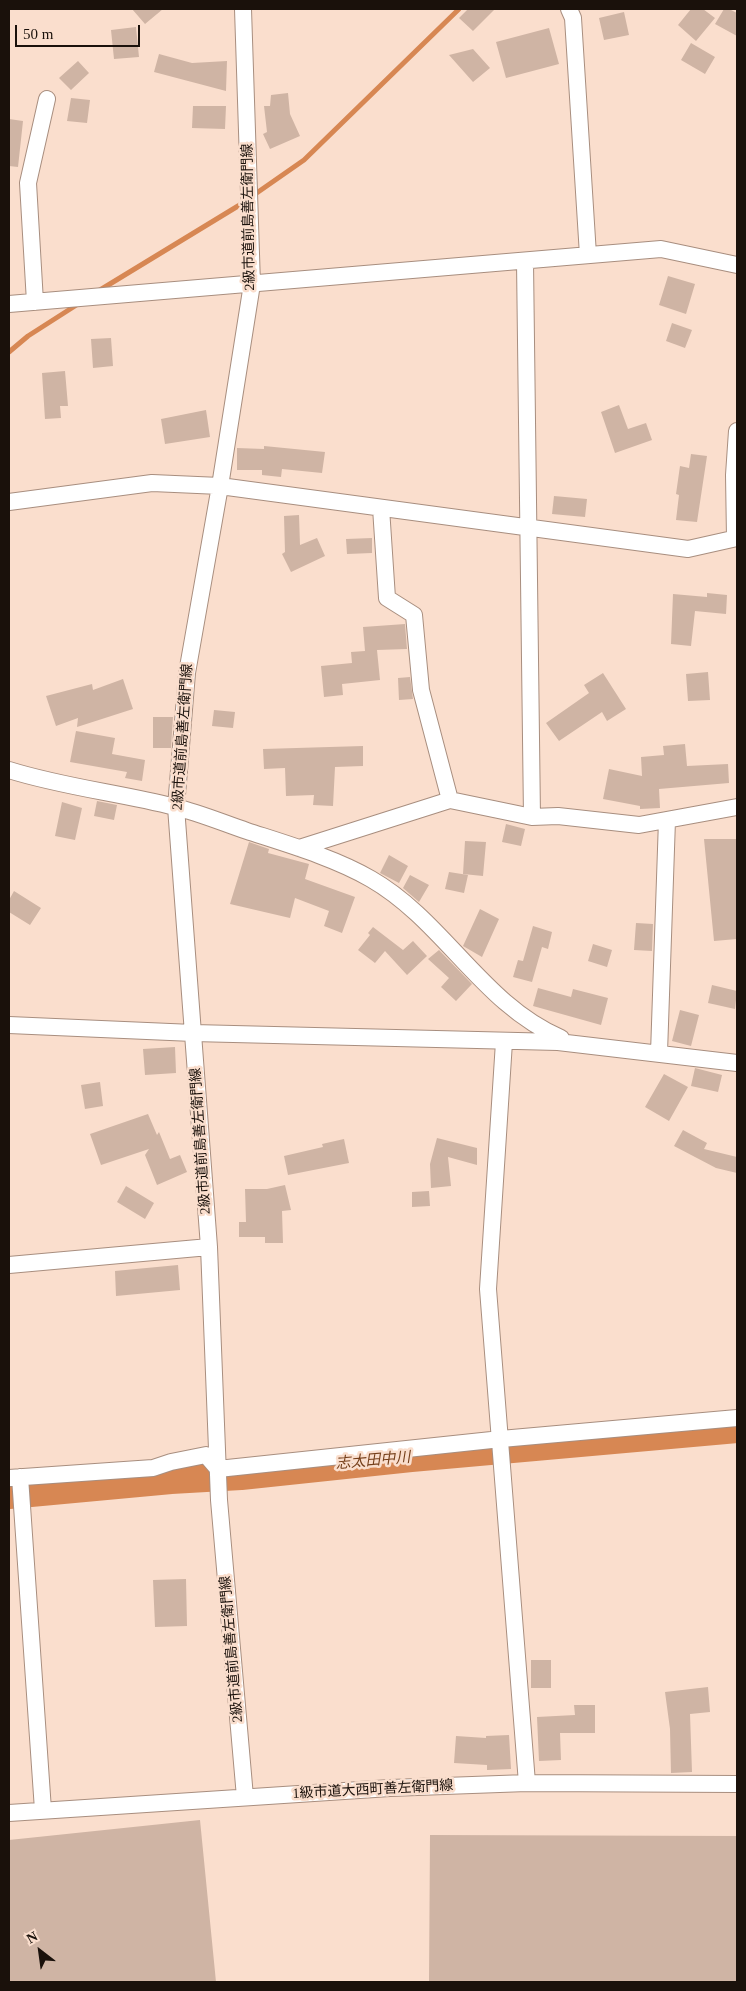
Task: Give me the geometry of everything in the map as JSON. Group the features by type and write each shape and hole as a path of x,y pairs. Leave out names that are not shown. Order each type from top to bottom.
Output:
{"street":[{"name":"2級市道前島善左衛門線","path":"243,9 252,284 220,486 187,673 176,807 208,1248 219,1500 245,1797"},
{"path":"569,9 573,18 588,255"},
{"path":"35,302 28,183 46,99"},
{"path":"9,304 525,262 661,249 737,265"},
{"path":"525,262 532,817"},
{"path":"9,502 152,483 220,486 688,549 736,538 734,476 737,431"},
{"path":"381,508 387,598 414,615 421,690 450,800"},
{"path":"9,770 42,780 176,807 299,848 371,879 428,924 488,989 542,1030 573,1043"},
{"path":"299,848 450,800 532,817 558,816 639,825 737,807"},
{"path":"659,1053 667,820"},
{"path":"9,1025 193,1034 573,1043 737,1063"},
{"path":"504,1042 488,1288 492,1362 501,1439 527,1783"},
{"path":"9,1265 208,1248"},
{"path":"43,1810 14,1478 154,1468 171,1462 206,1455 218,1469 501,1439 737,1418"},
{"name":"1級市道大西町善左衛門線","path":"9,1813 390,1788 527,1783 737,1784"}],"building":[{"path":"132,9 163,9 145,24"},
{"path":"468,9 495,9 473,31 459,18"},
{"path":"691,9 703,9 715,18 696,41 678,25"},
{"path":"724,9 737,13 737,36 715,24"},
{"path":"624,12 629,35 604,40 599,18"},
{"path":"136,27 139,57 114,59 111,30"},
{"path":"549,28 559,64 506,78 496,42"},
{"path":"691,43 715,57 705,74 681,60"},
{"path":"473,49 490,68 473,82 449,55"},
{"path":"159,54 192,63 227,61 226,91 154,72"},
{"path":"78,61 89,73 71,90 59,78"},
{"path":"288,93 290,114 300,136 270,149 263,134 267,132 264,106 270,106 271,95"},
{"path":"71,98 90,100 87,123 67,121"},
{"path":"193,106 226,106 225,129 192,128"},
{"path":"9,119 23,121 18,167 9,166"},
{"path":"668,276 695,284 686,314 659,305"},
{"path":"672,323 692,330 685,348 666,341"},
{"path":"111,338 113,366 93,368 91,339"},
{"path":"65,371 68,406 60,406 61,418 45,419 42,373"},
{"path":"619,405 628,429 646,423 652,440 615,453 601,412"},
{"path":"206,410 210,437 165,444 161,419"},
{"path":"264,446 325,452 322,473 282,469 281,477 262,475 262,470 237,470 237,448 264,449"},
{"path":"691,454 707,456 697,522 676,520 679,495 676,494 680,466 689,468"},
{"path":"554,496 587,499 585,517 552,514"},
{"path":"299,515 300,545 317,538 325,556 291,572 282,554 285,552 284,516"},
{"path":"372,538 372,553 347,554 346,539"},
{"path":"707,593 727,595 726,614 695,611 691,646 671,644 673,594 707,597"},
{"path":"405,624 407,649 377,650 380,680 342,684 343,695 324,697 321,666 352,663 351,652 365,651 363,627"},
{"path":"708,672 710,700 688,701 686,674"},
{"path":"603,673 626,709 607,721 602,712 559,741 546,723 589,693 584,685"},
{"path":"410,677 413,699 399,700 398,678"},
{"path":"123,679 133,709 77,727 78,718 56,726 46,696 92,684 93,690"},
{"path":"214,710 235,712 233,728 212,726"},
{"path":"153,717 173,717 171,748 153,748"},
{"path":"76,731 115,738 112,754 145,760 142,781 125,778 127,772 70,762"},
{"path":"685,744 687,766 728,764 729,783 659,789 660,808 640,809 640,806 603,799 609,769 642,776 641,757 664,755 663,746"},
{"path":"363,746 363,766 335,767 333,806 313,805 314,795 286,796 285,768 264,769 263,749"},
{"path":"97,801 117,805 114,820 94,816"},
{"path":"62,802 82,808 75,840 55,836"},
{"path":"506,824 525,829 521,846 502,842"},
{"path":"704,839 737,839 737,939 714,941"},
{"path":"465,841 486,842 483,876 463,874"},
{"path":"249,842 269,849 268,853 309,864 305,879 355,897 342,933 324,926 329,911 295,898 290,918 230,904"},
{"path":"389,855 408,866 399,883 380,873"},
{"path":"449,872 468,875 464,893 445,889"},
{"path":"410,875 429,885 419,902 403,888"},
{"path":"14,891 41,908 30,925 9,912 9,900"},
{"path":"480,909 499,919 482,957 463,946"},
{"path":"636,923 653,924 652,951 634,950"},
{"path":"533,926 552,932 548,949 542,947 532,982 513,977 518,960 523,961"},
{"path":"373,927 403,950 413,941 427,956 407,975 385,951 375,963 358,950 370,935 368,933"},
{"path":"593,944 612,950 607,967 588,961"},
{"path":"439,950 472,984 456,1001 441,987 449,978 428,959"},
{"path":"712,985 737,991 735,1009 708,1003"},
{"path":"538,988 571,997 573,989 608,998 601,1025 533,1006"},
{"path":"680,1010 699,1015 691,1046 672,1041"},
{"path":"175,1047 176,1073 145,1075 143,1049"},
{"path":"695,1068 722,1075 718,1092 691,1086"},
{"path":"664,1074 688,1087 669,1121 645,1107"},
{"path":"100,1082 103,1106 85,1109 81,1085"},
{"path":"148,1114 157,1135 159,1132 170,1159 180,1155 187,1172 157,1185 145,1155 149,1149 101,1165 90,1134"},
{"path":"683,1130 707,1143 704,1149 737,1157 737,1173 716,1168 674,1146"},
{"path":"437,1138 477,1148 477,1165 448,1157 451,1186 431,1188 430,1164"},
{"path":"344,1139 349,1163 288,1175 284,1156 323,1147 322,1144"},
{"path":"285,1185 291,1210 282,1211 283,1243 265,1243 265,1237 239,1237 239,1222 246,1222 245,1189 267,1189"},
{"path":"126,1186 154,1203 145,1219 117,1202"},
{"path":"429,1191 430,1206 412,1207 412,1192"},
{"path":"178,1265 180,1290 116,1296 115,1271"},
{"path":"186,1579 187,1626 155,1627 153,1580"},
{"path":"531,1660 551,1660 551,1688 531,1688"},
{"path":"708,1687 710,1712 690,1714 692,1772 671,1773 670,1729 665,1692"},
{"path":"574,1705 595,1705 595,1733 560,1733 561,1760 539,1761 537,1717 575,1715"},
{"path":"509,1735 511,1769 487,1770 487,1765 454,1763 456,1736 486,1738 486,1736"},
{"path":"200,1820 216,1982 9,1982 9,1840"},
{"path":"430,1835 737,1836 737,1982 429,1982"}],"waterway":[{"path":"100,290 238,206 304,160 459,9"},
{"path":"9,352 28,336 78,304"},
{"name":"志太田中川","path":"9,1494 171,1479 241,1475 411,1457 737,1428"}]}
